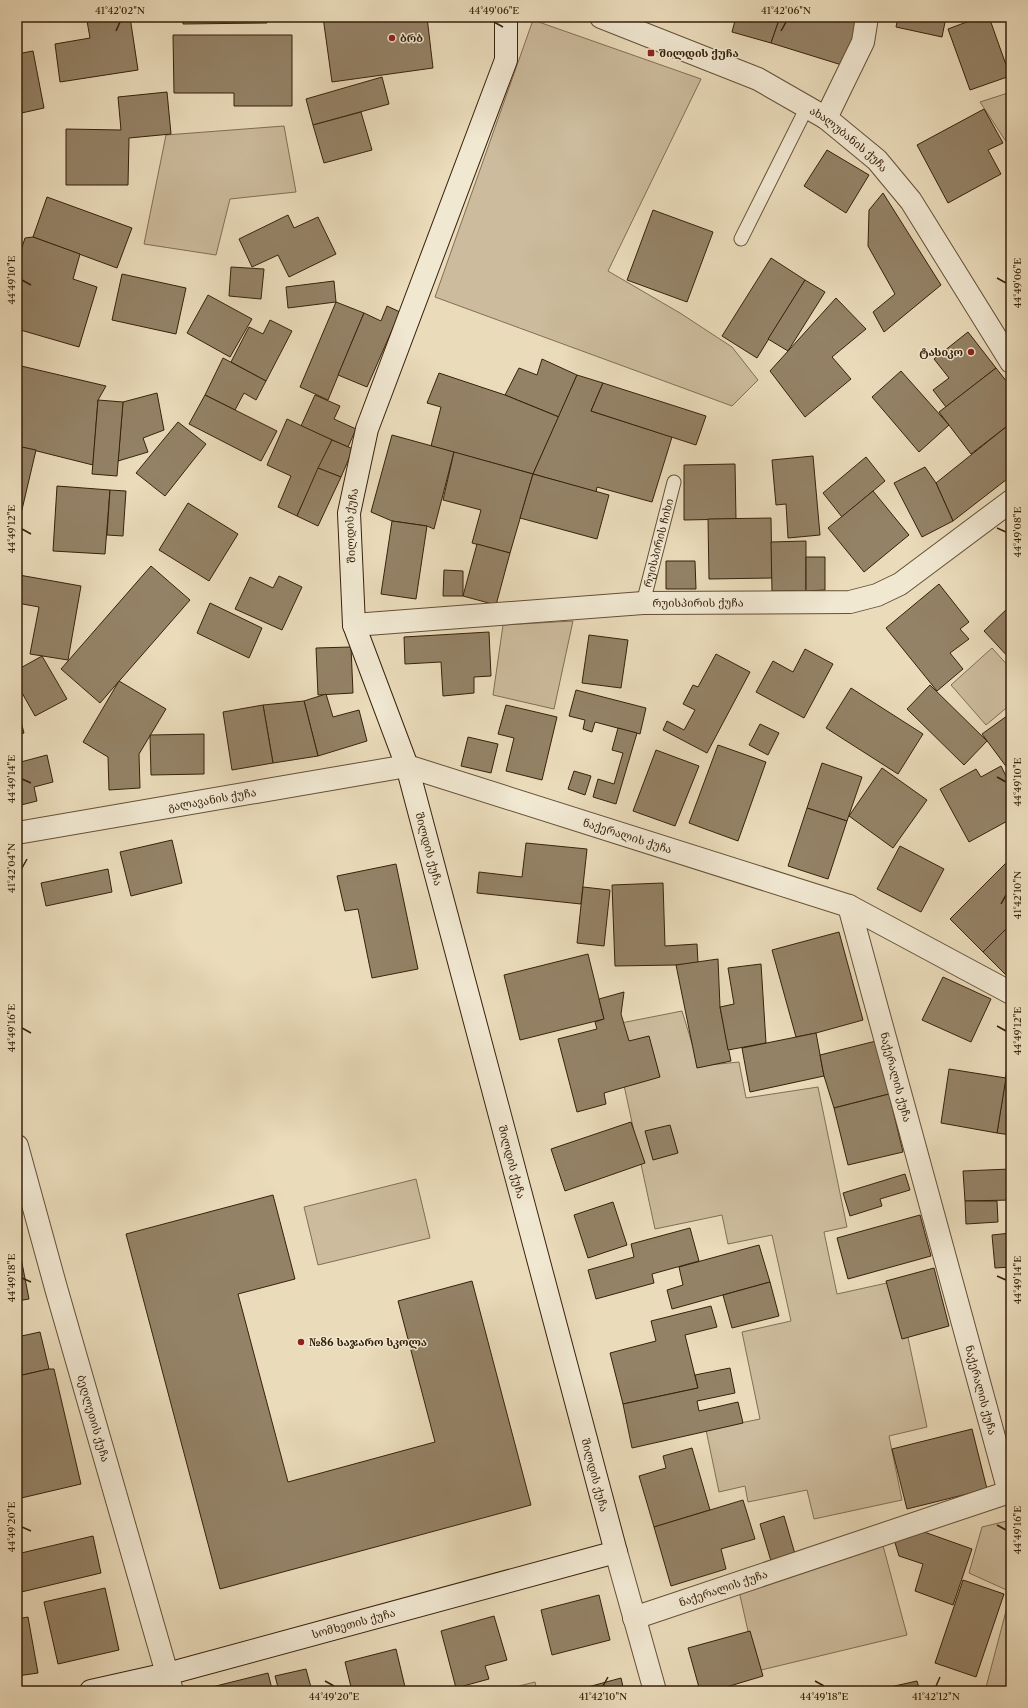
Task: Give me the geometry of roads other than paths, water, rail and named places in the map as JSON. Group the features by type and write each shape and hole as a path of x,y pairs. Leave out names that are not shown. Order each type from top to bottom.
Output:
{"street":[{"name":"შილდის ქუჩა","path":"506,17 506,60 367,429 349,514 354,625 406,766 616,1552 655,1691"},
{"name":"ახალუბანის ქუჩა","path":"601,17 758,79 826,118 877,160 911,201 1011,362"},
{"path":"826,118 863,42 867,17"},
{"name":"რუისპირის ქუჩა","path":"354,625 644,603 850,602 877,595 900,584 1011,501"},
{"name":"გალავანის ქუჩა","path":"17,833 406,766"},
{"name":"ნაქერალის ქუჩა","path":"406,766 849,906 1011,993"},
{"name":"ნაქერალის ქუჩა","path":"634,1618 1009,1492 849,906"},
{"name":"ბეღლეთის ქუჩა","path":"17,1146 56,1288 170,1682"},
{"name":"სომხეთის ქუჩა","path":"91,1691 170,1682 616,1552"}],"lane":[{"path":"741,239 807,107"},
{"name":"რუისპირის ჩიხი","path":"644,603 674,482"}],"place":[{"name":"ბრბ","path":"392,38"},
{"name":"შილდის ქუჩა","path":"651,53"},
{"name":"ტასიკო","path":"971,352"},
{"name":"№86 საჯარო სკოლა","path":"301,1342"}]}
